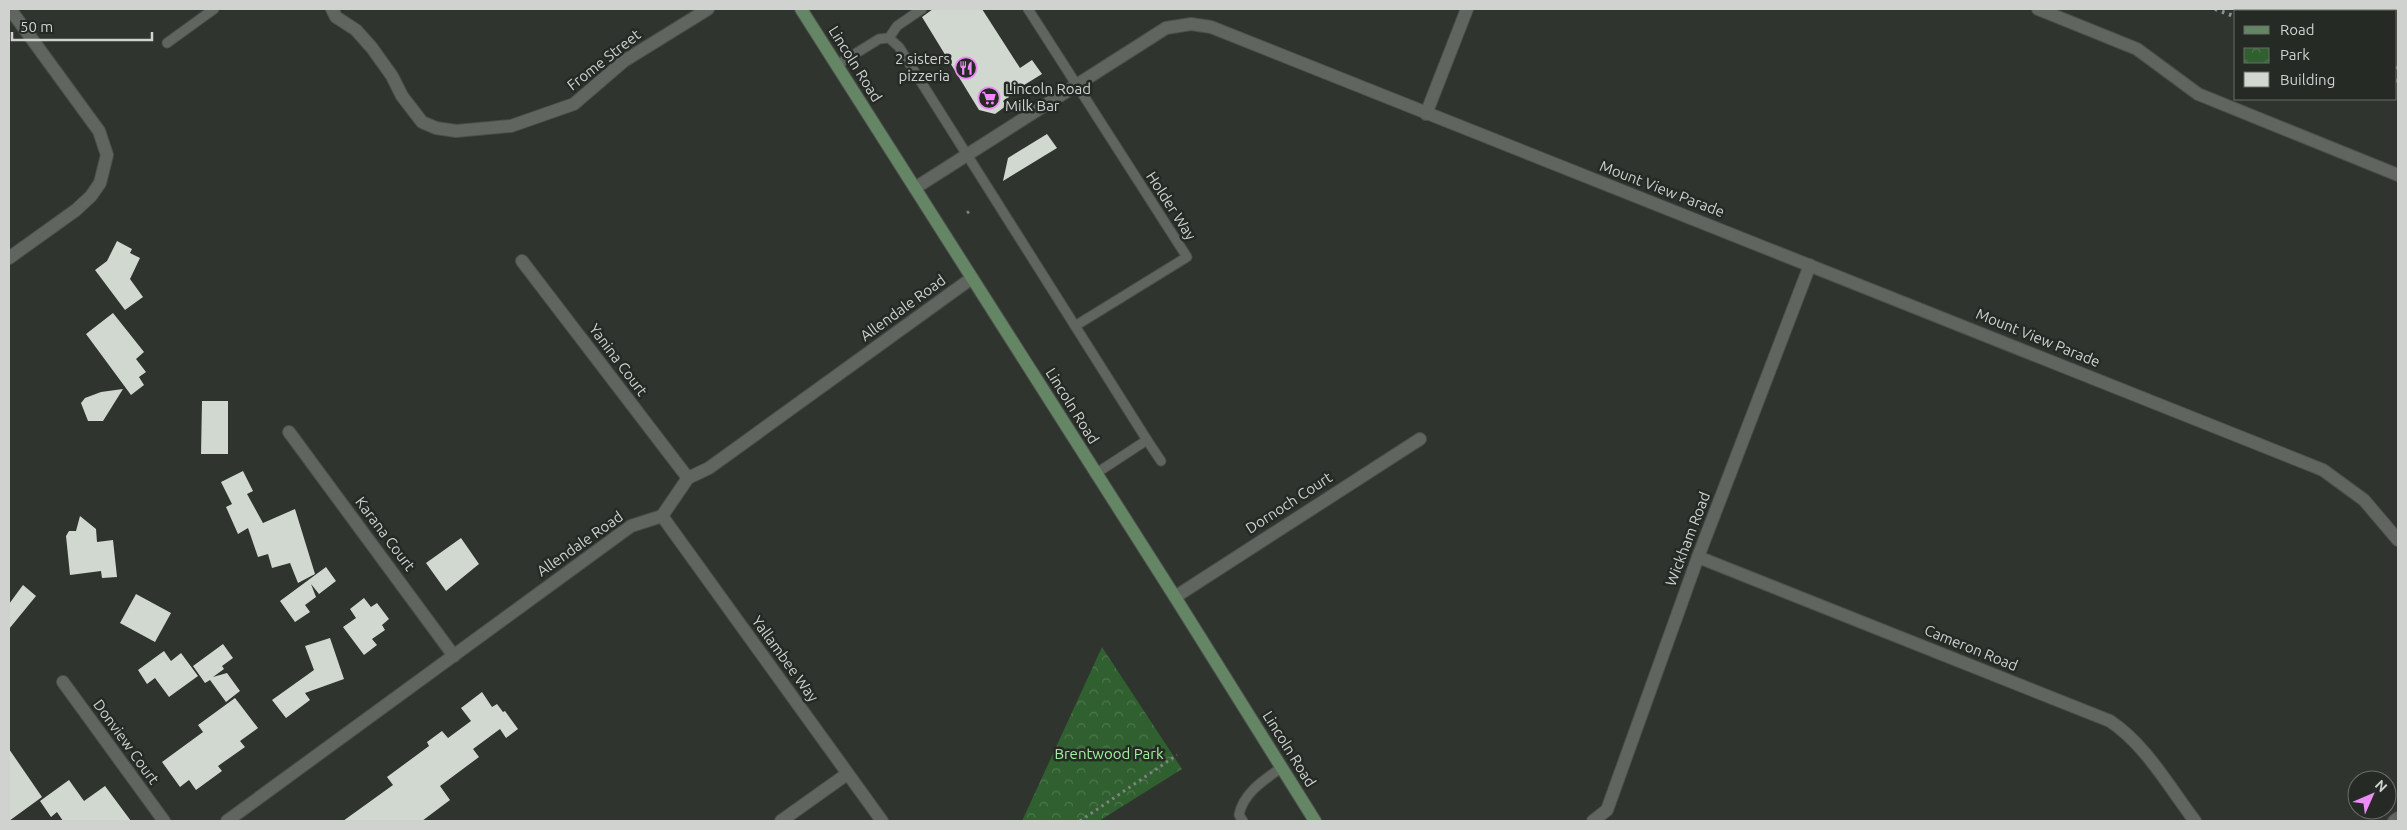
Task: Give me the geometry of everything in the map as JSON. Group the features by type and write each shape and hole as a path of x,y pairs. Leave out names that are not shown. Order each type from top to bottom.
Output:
{"main road":[{"name":"Lincoln Road","path":"801,9 1175,597 1315,821"}],"street":[{"path":"9,258 76,210 100,183 106,167 107,156 99,131 10,9"},
{"name":"Frome Street","path":"332,9 336,17 356,30 372,48 392,76 402,96 422,122 436,128 456,131 511,126 574,104 624,61 708,9"},
{"path":"1426,114 1467,9"},
{"path":"2038,9 2137,49 2198,94 2398,175"},
{"name":"Mount View Parade","path":"915,188 1166,28 1191,24 1211,27 2323,470 2347,485 2364,500 2398,540"},
{"name":"Yanina Court","path":"522,261 688,478"},
{"name":"Wickham Road","path":"1593,821 1606,810 1698,557 1810,265"},
{"name":"Allendale Road","path":"227,821 631,526 662,516 688,478 709,468 972,278"},
{"name":"Karana Court","path":"289,432 454,656"},
{"name":"Dornoch Court","path":"1175,597 1420,439"},
{"name":"Yallambee Way","path":"662,516 882,821"},
{"name":"Cameron Road","path":"1698,557 2110,721 2125,731 2139,746 2195,821"},
{"name":"Donview Court","path":"63,682 164,821"},
{"path":"781,821 847,774"},
{"path":"2394,821 2398,818"}],"lane":[{"path":"167,44 214,9"},
{"path":"889,38 896,26 922,9"},
{"path":"1028,9 1077,84"},
{"path":"837,65 879,39 889,38 899,47 1161,461"},
{"name":"Holder Way","path":"1075,326 1187,257 1077,84"},
{"path":"1095,474 1147,440"},
{"path":"1243,821 1239,815 1241,806 1258,785 1282,768"}],"path":[{"path":"1080,821 1177,755"}],"green space":[{"name":"Brentwood Park","path":"1102,647 1182,769 1099,821 1022,821"}],"building":[{"path":"933,9 982,9 1020,68 1032,60 1042,74 1008,95 1009,97 1003,101 1006,106 995,114 979,110 922,17"},
{"path":"1047,134 1057,148 1003,181 1008,158"},
{"path":"117,241 132,249 130,253 140,258 130,279 143,297 125,310 95,270 107,261"},
{"path":"113,313 144,352 136,359 146,372 139,377 144,385 131,395 86,334"},
{"path":"123,389 103,421 88,421 81,403 85,398 101,392"},
{"path":"202,401 228,401 228,454 201,454"},
{"path":"243,471 253,491 247,494 263,523 295,509 315,574 298,583 290,563 272,568 268,554 258,557 248,528 238,534 226,507 232,504 221,482"},
{"path":"80,516 96,529 97,542 113,540 117,577 102,578 101,571 70,575 66,536 69,531 76,531"},
{"path":"461,538 479,564 446,591 426,563"},
{"path":"326,567 336,581 319,594 311,584 316,597 305,605 310,612 295,622 280,601"},
{"path":"23,585 36,596 9,629 9,604"},
{"path":"136,594 171,613 155,642 120,623"},
{"path":"364,598 371,607 377,603 389,619 382,625 385,630 372,639 377,645 364,655 343,627 356,618 350,609"},
{"path":"330,638 344,679 305,693 310,700 286,718 272,700 314,670 305,646"},
{"path":"223,644 233,658 222,666 224,669 213,677 227,673 240,691 226,702 210,680 205,683 193,666"},
{"path":"164,651 171,661 181,653 198,676 169,697 155,678 147,684 138,670"},
{"path":"482,692 492,707 497,704 503,712 505,711 518,729 506,738 500,729 473,749 479,757 440,786 450,800 422,821 343,821 393,785 387,777 429,746 427,742 442,731 448,738 471,721 461,708"},
{"path":"235,698 258,728 240,741 245,747 218,766 222,771 196,790 189,780 180,787 162,762 203,732 198,725"},
{"path":"9,749 42,797 9,821"},
{"path":"69,780 84,801 105,786 131,821 63,821 57,812 51,817 40,801"}],"railway":[{"path":"2215,9 2234,16"}],"place":[{"name":"2 sisters pizzeria","path":"966,68"},
{"name":"Lincoln Road Milk Bar","path":"989,98"}]}
